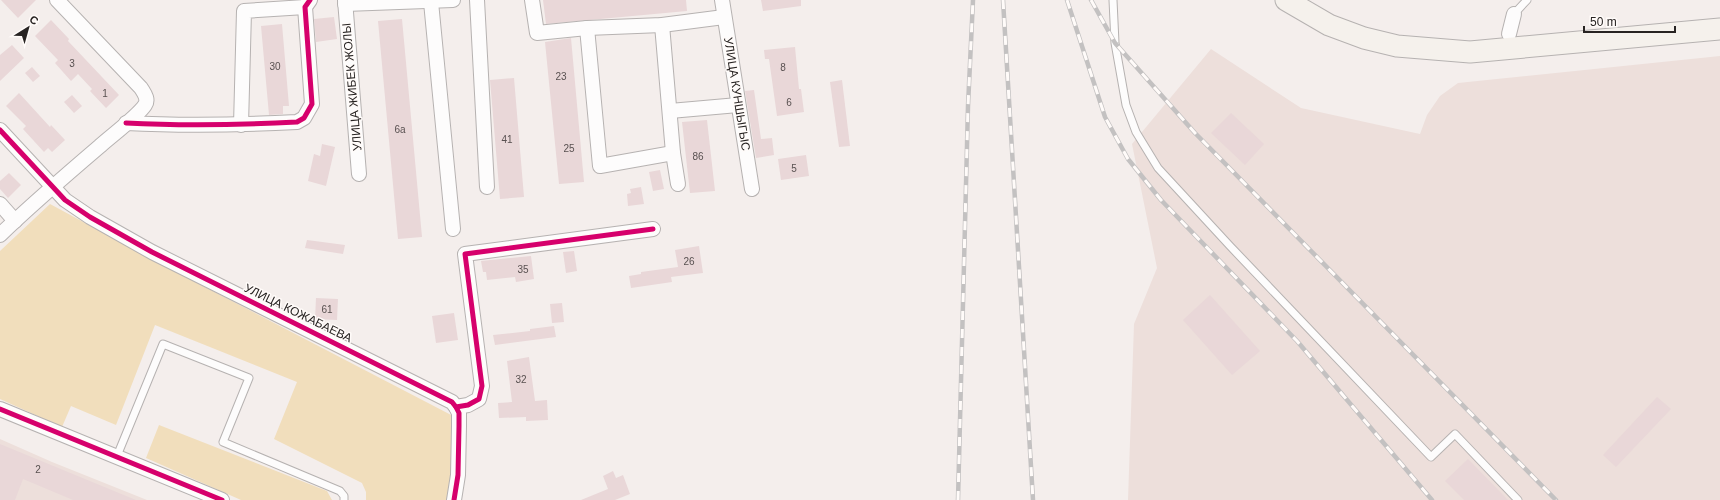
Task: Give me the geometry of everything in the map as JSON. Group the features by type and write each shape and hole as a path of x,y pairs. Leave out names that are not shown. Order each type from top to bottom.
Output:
{"main road":[{"path":"1286,0 1329,25 1364,38 1397,46 1470,52 1505,42 1720,29"}],"street":[{"path":"0,235 52,186 145,106 146,97 141,88 56,0"},
{"path":"345,2 431,2 453,0"},
{"path":"477,0 487,187"},
{"path":"532,0 537,33 587,28 662,25 724,17"},
{"name":"УЛИЦА КУНШЫГЫС","path":"722,0 752,189"},
{"name":"УЛИЦА ЖИБЕК ЖОЛЫ","path":"345,2 359,174"},
{"path":"431,2 453,229"},
{"path":"126,123 189,126 297,122 304,118 312,104 308,4 244,11 241,124"},
{"path":"1505,42 1514,14"},
{"path":"662,25 673,152 678,184"},
{"path":"587,28 600,166 673,152"},
{"path":"670,111 738,105"},
{"name":"УЛИЦА КОЖАБАЕВА","path":"0,130 65,200 90,217 152,252 446,398 456,407"},
{"path":"0,204 15,221"},
{"path":"454,500 458,475 459,413 456,407 468,405 479,399 482,392 465,254 653,229"},
{"path":"0,409 222,500"}],"lane":[{"path":"1113,0 1114,43 1126,105 1136,132 1158,168 1230,246 1431,457 1455,434 1518,500"},
{"path":"1514,14 1527,0"},
{"path":"117,456 163,344 249,378 223,442 340,491 344,496 344,500"}],"shaded area":[{"path":"1211,49 1301,108 1420,134 1427,115 1440,96 1458,83 1720,56 1720,500 1128,500 1134,324 1157,268 1132,144"},
{"path":"50,204 176,272 455,417 449,500 366,500 366,492 362,483 274,439 297,382 155,325 116,425 71,406 62,427 0,399 0,251"},
{"path":"159,425 327,491 332,500 241,500 146,458"},
{"path":"0,439 52,462 147,500 0,500"}],"building":[{"path":"1,0 36,0 18,18"},
{"path":"543,0 686,0 687,11 546,24"},
{"path":"761,0 801,0 801,6 763,11"},
{"path":"334,17 337,39 316,42 314,19"},
{"path":"402,19 422,237 398,239 378,21"},
{"path":"51,20 69,39 68,41 119,95 106,108 90,91 92,89 78,74 71,81 55,63 58,60 35,36"},
{"path":"282,24 289,106 283,106 283,114 269,115 261,26"},
{"path":"571,38 584,182 559,184 545,42"},
{"path":"12,45 24,58 0,81 0,55"},
{"path":"795,47 799,89 801,89 804,112 777,116 769,59 765,59 764,50"},
{"path":"32,67 40,76 33,82 25,73"},
{"path":"514,78 524,197 500,199 490,80"},
{"path":"842,80 850,146 839,147 830,82"},
{"path":"754,90 761,139 772,138 774,155 756,158 745,91"},
{"path":"19,93 50,127 51,125 65,140 52,152 48,148 44,152 23,129 26,126 6,106"},
{"path":"72,95 82,106 74,113 64,102"},
{"path":"1231,113 1264,144 1245,165 1211,133"},
{"path":"707,120 715,191 690,193 682,122"},
{"path":"322,144 335,147 326,186 308,181 314,154 320,156"},
{"path":"806,155 809,176 781,180 778,159"},
{"path":"660,170 664,189 653,191 649,172"},
{"path":"9,173 21,185 8,198 0,189 0,181"},
{"path":"641,187 644,204 628,206 627,194 631,193 630,189"},
{"path":"307,240 345,245 343,254 305,248"},
{"path":"699,246 703,273 671,277 672,282 631,288 629,276 641,274 641,272 678,267 675,250"},
{"path":"574,251 577,271 566,273 563,252"},
{"path":"531,256 534,279 516,282 515,277 487,280 486,272 483,272 481,261"},
{"path":"1210,295 1260,351 1232,375 1183,320"},
{"path":"316,298 338,299 337,320 315,319"},
{"path":"562,303 564,322 552,323 550,304"},
{"path":"454,313 458,340 436,343 432,316"},
{"path":"554,326 556,337 495,345 493,335 530,331 530,329"},
{"path":"529,357 535,401 547,400 548,420 526,421 526,417 499,418 498,403 512,402 507,361"},
{"path":"1657,397 1671,409 1616,467 1603,455"},
{"path":"0,444 136,500 73,500 23,479 15,500 0,500"},
{"path":"1468,459 1508,500 1464,500 1445,481"},
{"path":"613,471 616,478 623,475 630,494 615,500 581,500 608,489 603,476"}],"railway":[{"path":"958,500 968,106 973,0"},
{"path":"1003,0 1033,500"},
{"path":"1067,0 1105,117 1128,159 1161,200 1297,341 1432,500"},
{"path":"1091,0 1115,43 1195,133 1556,500"}],"cycle path":[{"path":"126,123 190,125 254,124 297,122 304,118 312,104 305,7 310,0"},
{"path":"0,130 65,200 90,217 152,252 452,402 459,413 458,475 454,500"},
{"path":"456,407 468,405 479,399 482,386 465,254 653,229"},
{"path":"0,409 222,500"}]}
